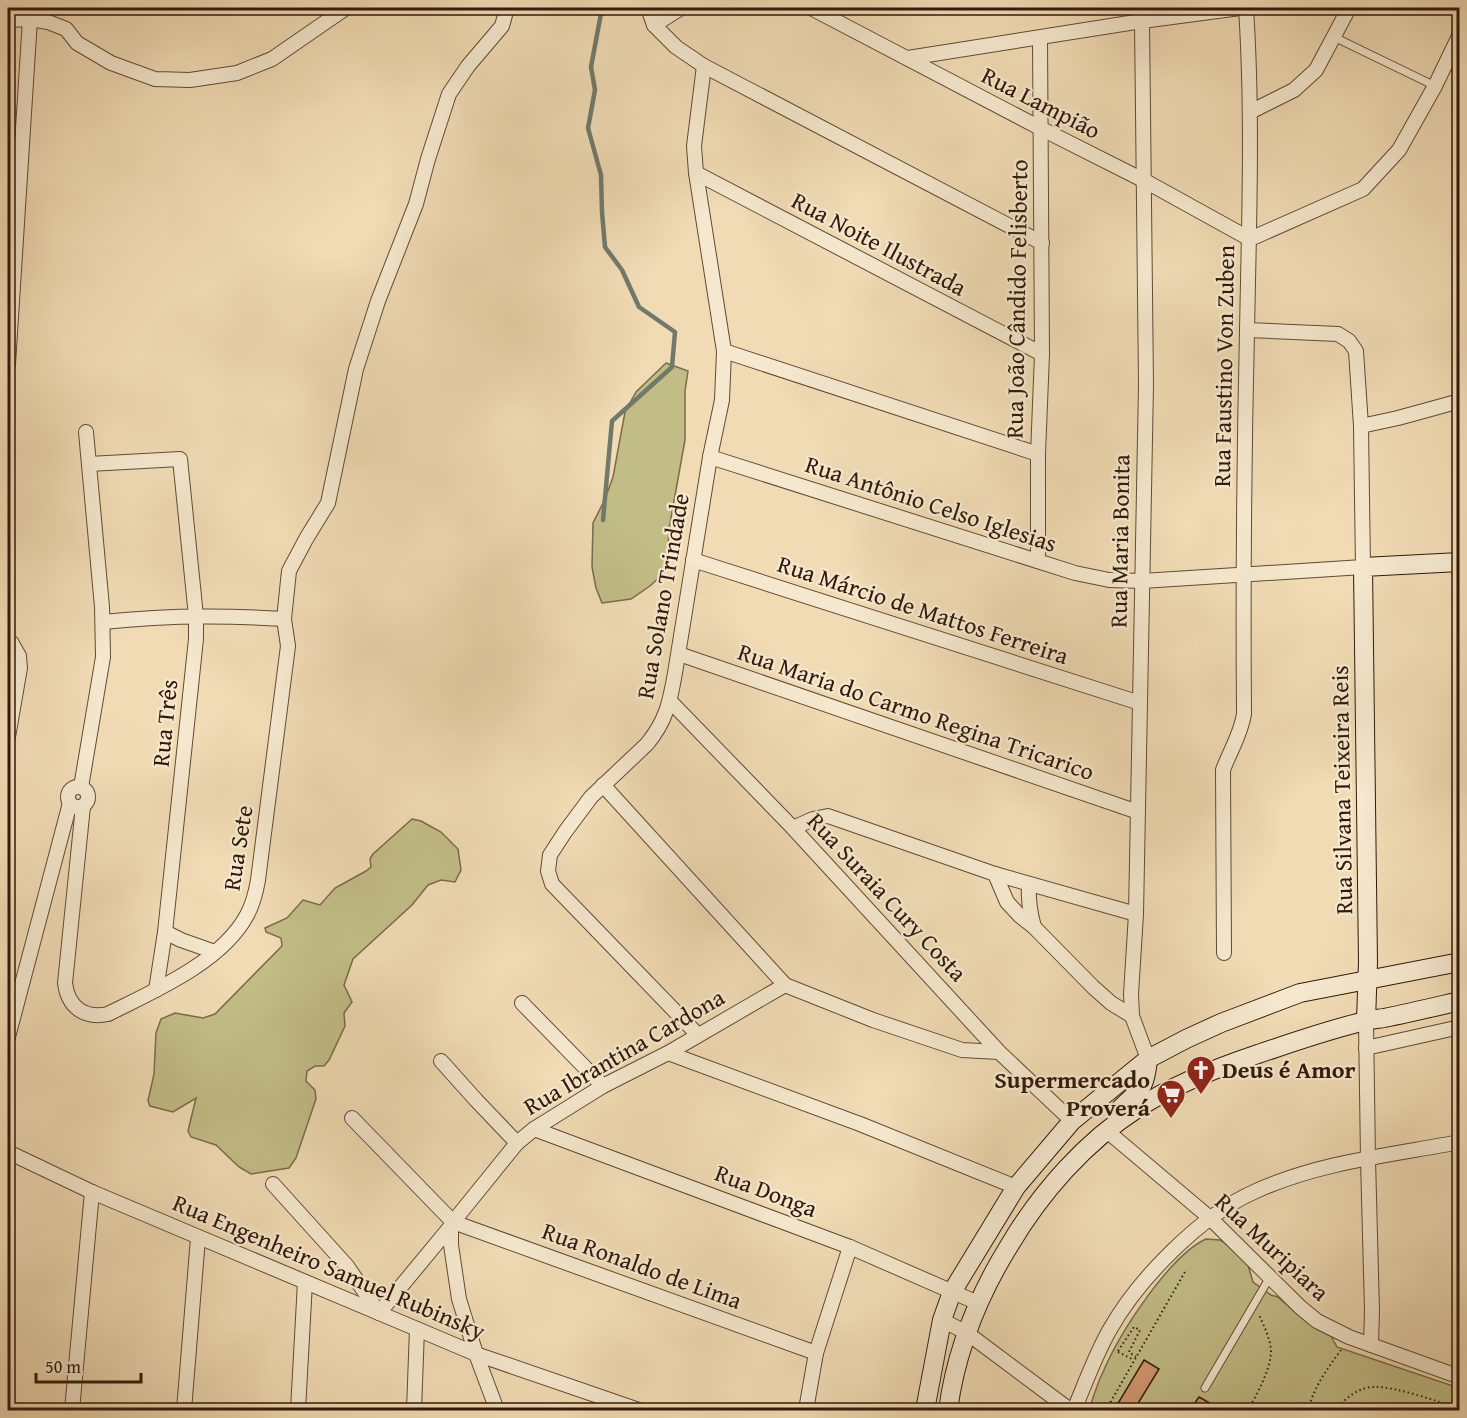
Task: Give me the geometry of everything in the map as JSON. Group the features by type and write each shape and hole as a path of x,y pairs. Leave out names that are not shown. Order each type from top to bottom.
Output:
{"main road":[{"path":"1363,567 1460,562"},
{"name":"Rua Silvana Teixeira Reis","path":"1363,567 1368,980 1366,1021"},
{"path":"925,1410 942,1320 952,1293 1016,1186 1072,1121 1148,1059 1221,1023 1300,993 1460,962"},
{"path":"948,1410 959,1356 978,1304 998,1264 1037,1204 1060,1176 1107,1131 1138,1108 1196,1077 1324,1032 1460,1001"},
{"path":"1107,1131 1109,1122 1142,1088 1148,1059"}],"street":[{"path":"8,20 30,19 48,22 66,29 77,43 111,63 155,79 190,80 237,73 272,59 346,8"},
{"name":"Rua Sete","path":"76,805 65,982 69,997 78,1009 92,1015 108,1014 198,966 241,926 248,914 256,891 288,646 284,619 289,571 328,503 356,369 385,281 416,204 449,94 468,66 502,26 507,8"},
{"path":"648,8 654,25 676,47 704,66 1042,243"},
{"path":"654,25 681,8"},
{"name":"Rua Lampião","path":"811,8 1145,181 1250,239"},
{"path":"908,58 1240,8"},
{"name":"Rua Faustino Von Zuben","path":"1224,953 1223,770 1242,725 1244,714 1243,574 1250,239 1249,52 1246,8"},
{"path":"1250,112 1294,90 1316,70 1349,8"},
{"path":"8,364 30,19"},
{"name":"Rua Maria Bonita","path":"1142,21 1146,385 1136,914 1131,994 1132,1016 1148,1059"},
{"path":"1250,239 1364,189 1399,150 1435,86 1460,34"},
{"name":"Rua João Cândido Felisberto","path":"1038,561 1038,454 1042,354 1040,38"},
{"name":"Rua Solano Trindade","path":"698,1035 552,884 548,871 550,855 591,796 651,740 664,720 670,701 710,457 722,400 724,351 696,173 694,146 704,66"},
{"name":"Rua Noite Ilustrada","path":"696,173 1042,354"},
{"name":"Rua Silvana Teixeira Reis","path":"1247,330 1338,334 1349,341 1356,351 1361,426 1363,567"},
{"path":"724,351 1038,454"},
{"path":"1361,426 1460,401"},
{"path":"8,1037 76,805 68,799 68,794 71,789 81,787 103,657 103,622 86,432"},
{"name":"Rua Antônio Celso Iglesias","path":"710,457 1075,573 1109,580 1142,581 1363,567"},
{"name":"Rua Três","path":"89,464 180,459 196,615 196,639 165,932 156,990"},
{"name":"Rua Márcio de Mattos Ferreira","path":"693,560 1140,703"},
{"path":"103,622 196,615 284,619"},
{"path":"8,641 11,642 19,656 20,668 8,737"},
{"name":"Rua Maria do Carmo Regina Tricarico","path":"679,654 1138,812"},
{"name":"Rua Suraia Cury Costa","path":"670,701 793,828 999,1052 1072,1121"},
{"path":"603,785 784,985 873,1020 962,1050 999,1052"},
{"path":"793,828 813,819 828,816 995,874 1136,914"},
{"path":"995,874 1007,902 1020,916 1034,927 1093,987 1111,1003 1132,1016"},
{"path":"1029,884 1028,896 1034,927"},
{"path":"165,932 215,952"},
{"name":"Rua Ibrantina Cardona","path":"379,1313 517,1143 534,1129 603,1086 668,1053 784,985"},
{"path":"522,1003 603,1086"},
{"name":"Rua Silvana Teixeira Reis","path":"1366,1021 1371,1345"},
{"path":"1366,1048 1460,1027"},
{"path":"668,1053 860,1124 1016,1186"},
{"path":"441,1061 517,1143"},
{"path":"352,1118 452,1224 451,1245 459,1299 497,1410"},
{"name":"Rua Donga","path":"534,1129 850,1247 978,1304"},
{"name":"Rua Muripiara","path":"1107,1131 1209,1218 1317,1321 1349,1337 1460,1377"},
{"path":"942,1320 967,1333 1072,1410 1102,1343 1121,1311 1160,1264 1209,1218 1254,1192 1289,1178 1327,1167 1460,1142"},
{"name":"Rua Engenheiro Samuel Rubinsky","path":"8,1152 92,1192 198,1238 417,1329 476,1353 639,1410"},
{"path":"273,1184 347,1266 379,1313"},
{"path":"72,1410 92,1192"},
{"name":"Rua Ronaldo de Lima","path":"452,1224 816,1353"},
{"path":"184,1410 198,1238"},
{"path":"806,1410 816,1353 850,1247"},
{"path":"298,1410 305,1282"},
{"path":"414,1410 417,1329"}],"lane":[{"path":"1334,37 1435,86"},
{"path":"1205,1388 1270,1277"}],"path":[{"path":"1106,1410 1186,1270"},
{"path":"1248,1410 1264,1380 1271,1352 1264,1326 1254,1304"},
{"path":"1118,1351 1134,1327 1140,1330 1129,1352 1135,1359"},
{"path":"1308,1410 1312,1394 1349,1337"},
{"path":"1102,1343 1135,1359"},
{"path":"1335,1410 1350,1396 1362,1389 1373,1387 1398,1390 1460,1408"}],"shaded area":[{"path":"666,363 688,371 685,391 685,440 669,529 665,572 631,599 602,603 592,567 593,523 613,477 625,412 636,392"},
{"path":"412,819 421,821 441,832 458,849 461,870 455,882 441,880 428,885 412,905 353,959 344,985 352,1002 344,1013 345,1026 324,1066 315,1066 307,1071 306,1081 315,1090 316,1099 296,1158 289,1168 251,1174 239,1167 216,1145 191,1137 188,1131 196,1098 173,1112 150,1106 148,1101 154,1074 156,1033 161,1019 175,1013 203,1018 215,1014 282,946 281,938 266,932 265,928 287,918 303,900 320,905 335,888 366,871 371,867 370,859 373,854"},
{"path":"1206,1239 1220,1240 1229,1246 1248,1265 1253,1282 1271,1295 1278,1297 1317,1329 1331,1336 1337,1347 1459,1388 1459,1410 1089,1410 1099,1381 1133,1318 1161,1279 1192,1248"}],"building":[{"path":"1144,1360 1159,1369 1134,1410 1114,1410"},
{"path":"1199,1397 1222,1410 1190,1410"}],"waterway":[{"path":"602,8 591,67 595,90 588,128 601,175 605,247 622,270 639,307 675,332 672,367 612,421 603,520"}],"place":[{"name":"Deus é Amor","path":"1201,1096"},
{"name":"Supermercado Proverá","path":"1171,1120"}]}
